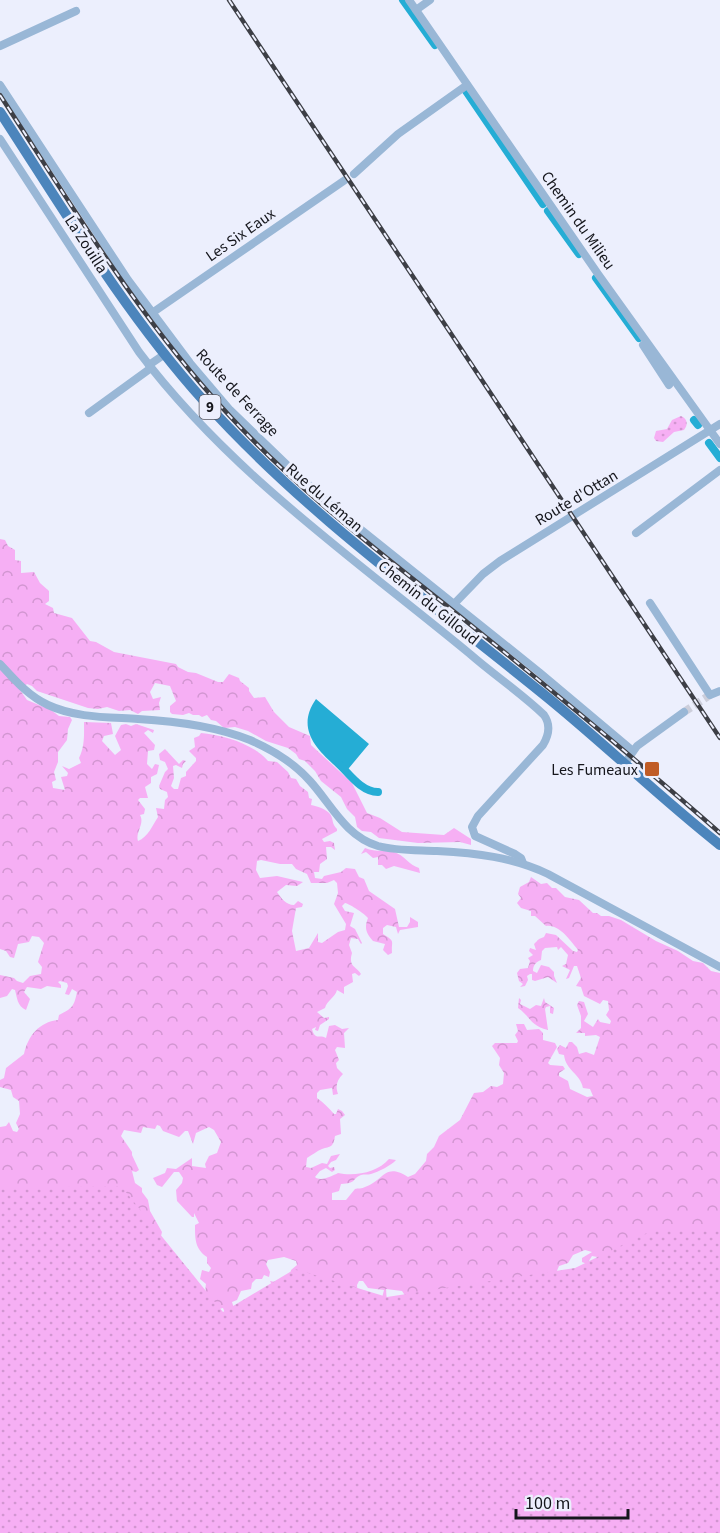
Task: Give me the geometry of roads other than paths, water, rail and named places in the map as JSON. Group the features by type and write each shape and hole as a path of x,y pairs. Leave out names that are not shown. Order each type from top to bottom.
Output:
{"main road":[{"name":"Rue du Léman","path":"0,112 104,270 165,354 222,420 305,500 383,566 544,694 720,845"},
{"name":"Rue du Léman","path":"706,834 720,850"}],"street":[{"name":"Chemin du Milieu","path":"409,0 598,274 720,444"},
{"path":"416,10 430,0"},
{"path":"0,46 76,11"},
{"name":"Route de Ferrage","path":"0,85 111,256 152,314 230,410 338,510 633,751"},
{"path":"354,174 398,134 467,86"},
{"name":"La Zouilla","path":"0,139 150,367"},
{"name":"Les Six Eaux","path":"152,314 345,180"},
{"path":"643,345 669,386"},
{"path":"89,413 165,354"},
{"name":"Chemin du Gilloud","path":"150,367 224,446 298,516 544,715 549,731 543,745 478,816 472,827 475,836 515,854 523,863"},
{"name":"Route d'Ottan","path":"454,604 483,574 500,561 720,424"},
{"path":"636,533 720,470"},
{"path":"650,603 710,695 720,691"},
{"path":"0,664 28,692 48,705 63,710 93,716 193,725 257,743 299,771 315,787 344,824 373,844 392,849 485,855 523,863 548,874 720,967"},
{"path":"625,763 637,746 684,712"}],"water":[{"path":"316,699 369,744 344,774 319,750 309,732 310,711"}],"waterway":[{"path":"403,0 435,45"},
{"path":"466,91 543,204"},
{"path":"548,211 579,254"},
{"path":"596,278 639,338"},
{"path":"694,420 698,425"},
{"path":"709,443 720,458"},
{"path":"339,764 362,786 378,792"}],"tunnel":[{"path":"684,712 710,695"}],"railway":[{"path":"229,0 720,738"},
{"path":"0,95 135,299 195,376 255,442 283,470 343,522 563,700 720,833"}],"place":[{"name":"Les Fumeaux","path":"652,769"}]}
